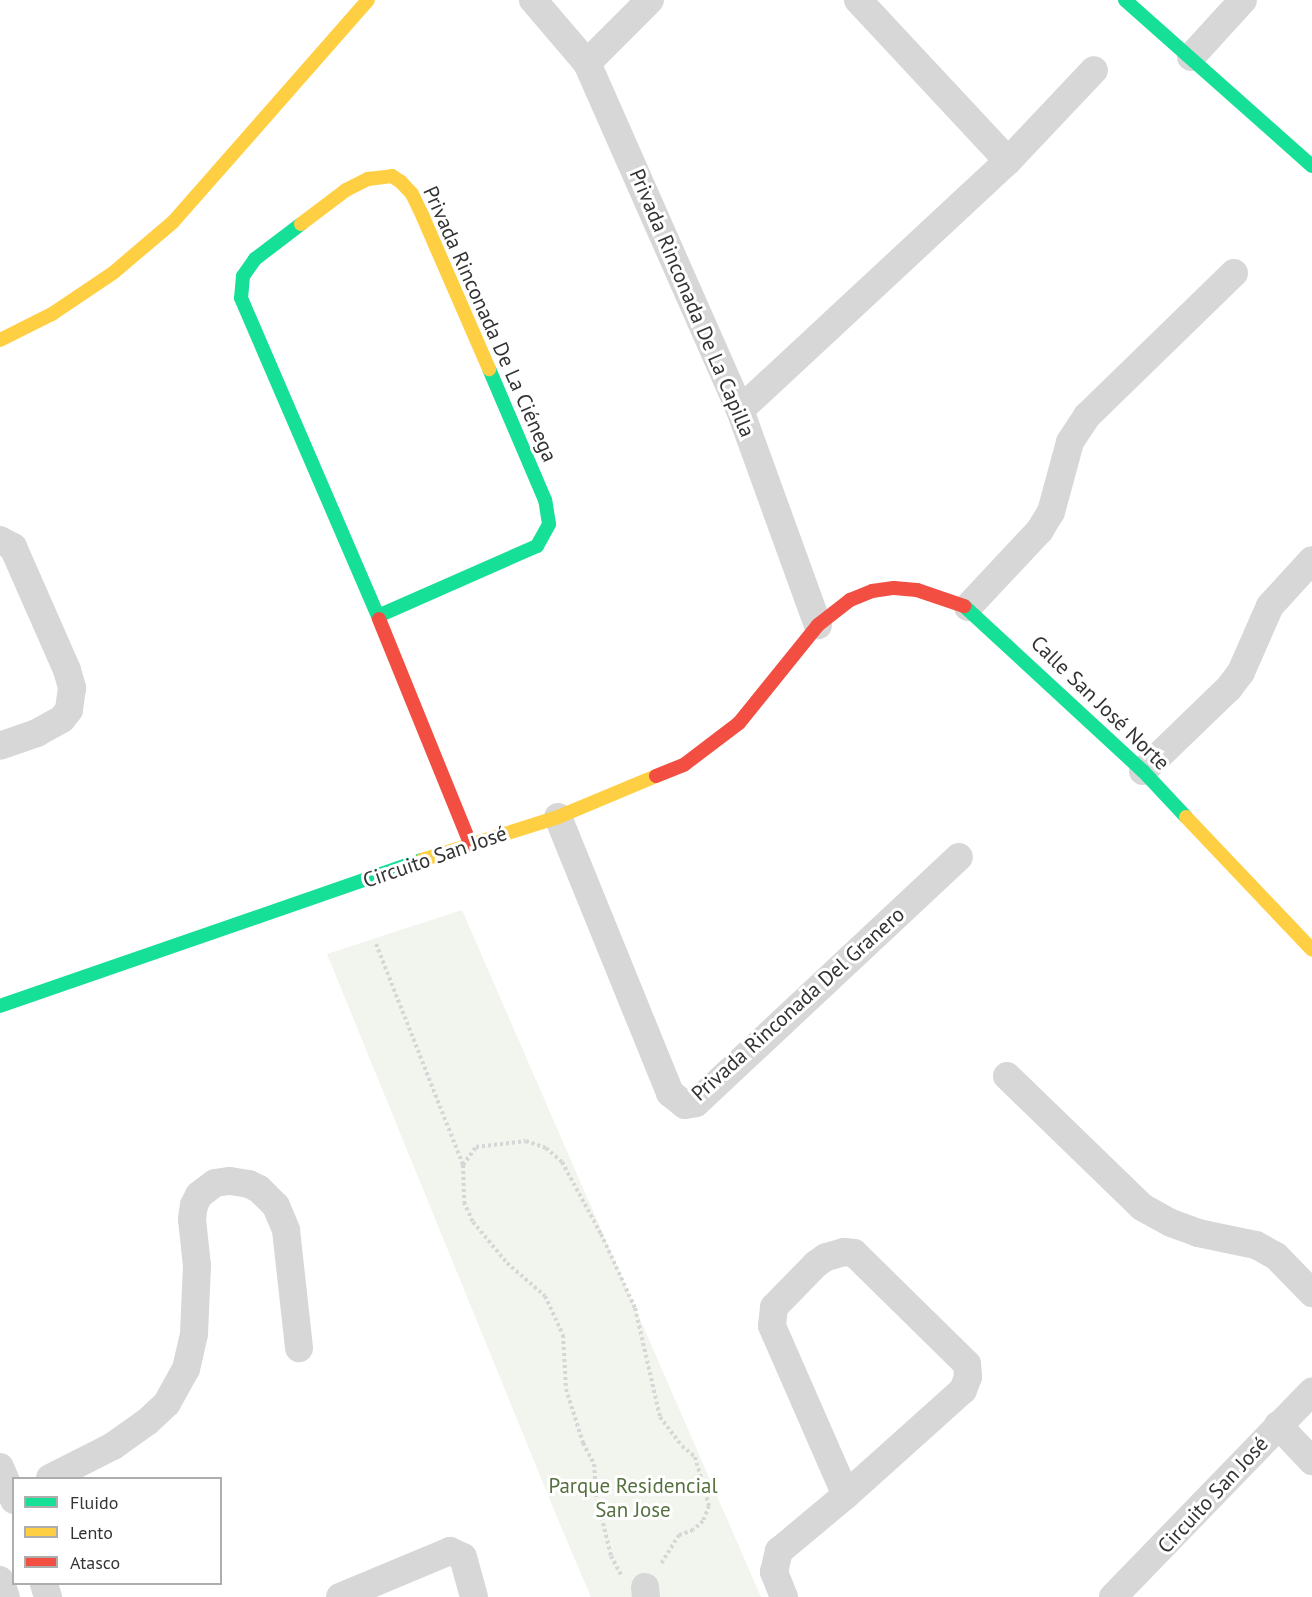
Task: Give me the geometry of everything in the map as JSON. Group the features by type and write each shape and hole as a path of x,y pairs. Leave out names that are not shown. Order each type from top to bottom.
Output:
{"street":[{"path":"0,340 52,314 113,273 173,222 368,0"},
{"name":"Privada Rinconada De La Capilla","path":"533,0 587,63 740,410 818,625"},
{"path":"587,63 650,0"},
{"path":"858,0 1008,160"},
{"path":"1125,0 1312,166"},
{"path":"1191,57 1244,0"},
{"path":"740,410 1008,160 1094,70"},
{"name":"Privada Rinconada De La Ciénega","path":"378,616 537,546 546,533 549,515 545,500 412,194 401,182 392,177 383,176 368,179 346,190 255,259 246,268 240,286 249,322 378,616 470,843"},
{"path":"968,607 1040,530 1050,512 1070,442 1087,416 1234,273"},
{"path":"0,540 13,547 67,670 72,688 69,710 62,719 37,733 0,746"},
{"path":"1143,771 1229,688 1245,665 1270,606 1312,560"},
{"name":"Calle San José Norte","path":"818,625 850,600 872,591 894,588 917,590 968,607 1143,771 1312,950"},
{"name":"Circuito San José","path":"0,1006 107,972 470,843 558,817 685,764 740,723 818,625"},
{"name":"Privada Rinconada Del Granero","path":"558,817 670,1093 685,1105 696,1103 959,857"},
{"path":"1007,1076 1142,1207 1171,1223 1198,1233 1256,1245 1276,1256 1312,1293"},
{"path":"54,1477 112,1446 148,1421 167,1403 186,1369 194,1334 197,1278 192,1219 194,1205 199,1195 215,1183 249,1184 259,1189 276,1206 286,1230 299,1348"},
{"path":"784,1597 774,1572 779,1551 846,1495 963,1390 969,1370 967,1364 854,1253 834,1254 816,1264 774,1307 772,1317 775,1336 846,1495"},
{"name":"Circuito San José","path":"1132,1591 1278,1425 1312,1392"},
{"path":"1278,1425 1312,1461"},
{"path":"0,1467 12,1497"},
{"path":"340,1597 450,1551 463,1557 474,1597"},
{"path":"0,1580 6,1597"}],"path":[{"path":"376,944 463,1165 464,1202 473,1222 507,1263 545,1296 563,1335 566,1389 583,1443 594,1464 596,1494 611,1556 621,1575 645,1592 679,1535 693,1530 703,1521 709,1506 695,1457 682,1446 660,1417 635,1308 584,1198 562,1162 546,1148 526,1141 476,1147 463,1165"}],"green space":[{"name":"Parque Residencial San Jose","path":"462,910 761,1597 591,1597 327,954"}],"traffic: fast":[{"path":"1125,0 1312,166"},
{"path":"301,224 255,259 243,276 241,298 379,619"},
{"path":"378,616 537,546 549,524 545,500 489,369"},
{"path":"964,606 1143,771 1186,817"},
{"path":"0,1006 422,860"}],"traffic: slow":[{"path":"0,340 52,314 113,273 173,222 368,0"},
{"path":"301,224 346,190 368,179 392,176 401,182 412,194 423,217 489,369"},
{"path":"422,860 558,817 656,776"},
{"path":"1186,817 1312,950"}],"traffic: jam":[{"path":"656,776 685,764 739,723 818,625 850,600 872,591 894,588 917,590 964,606"},
{"path":"379,619 470,843"}]}
